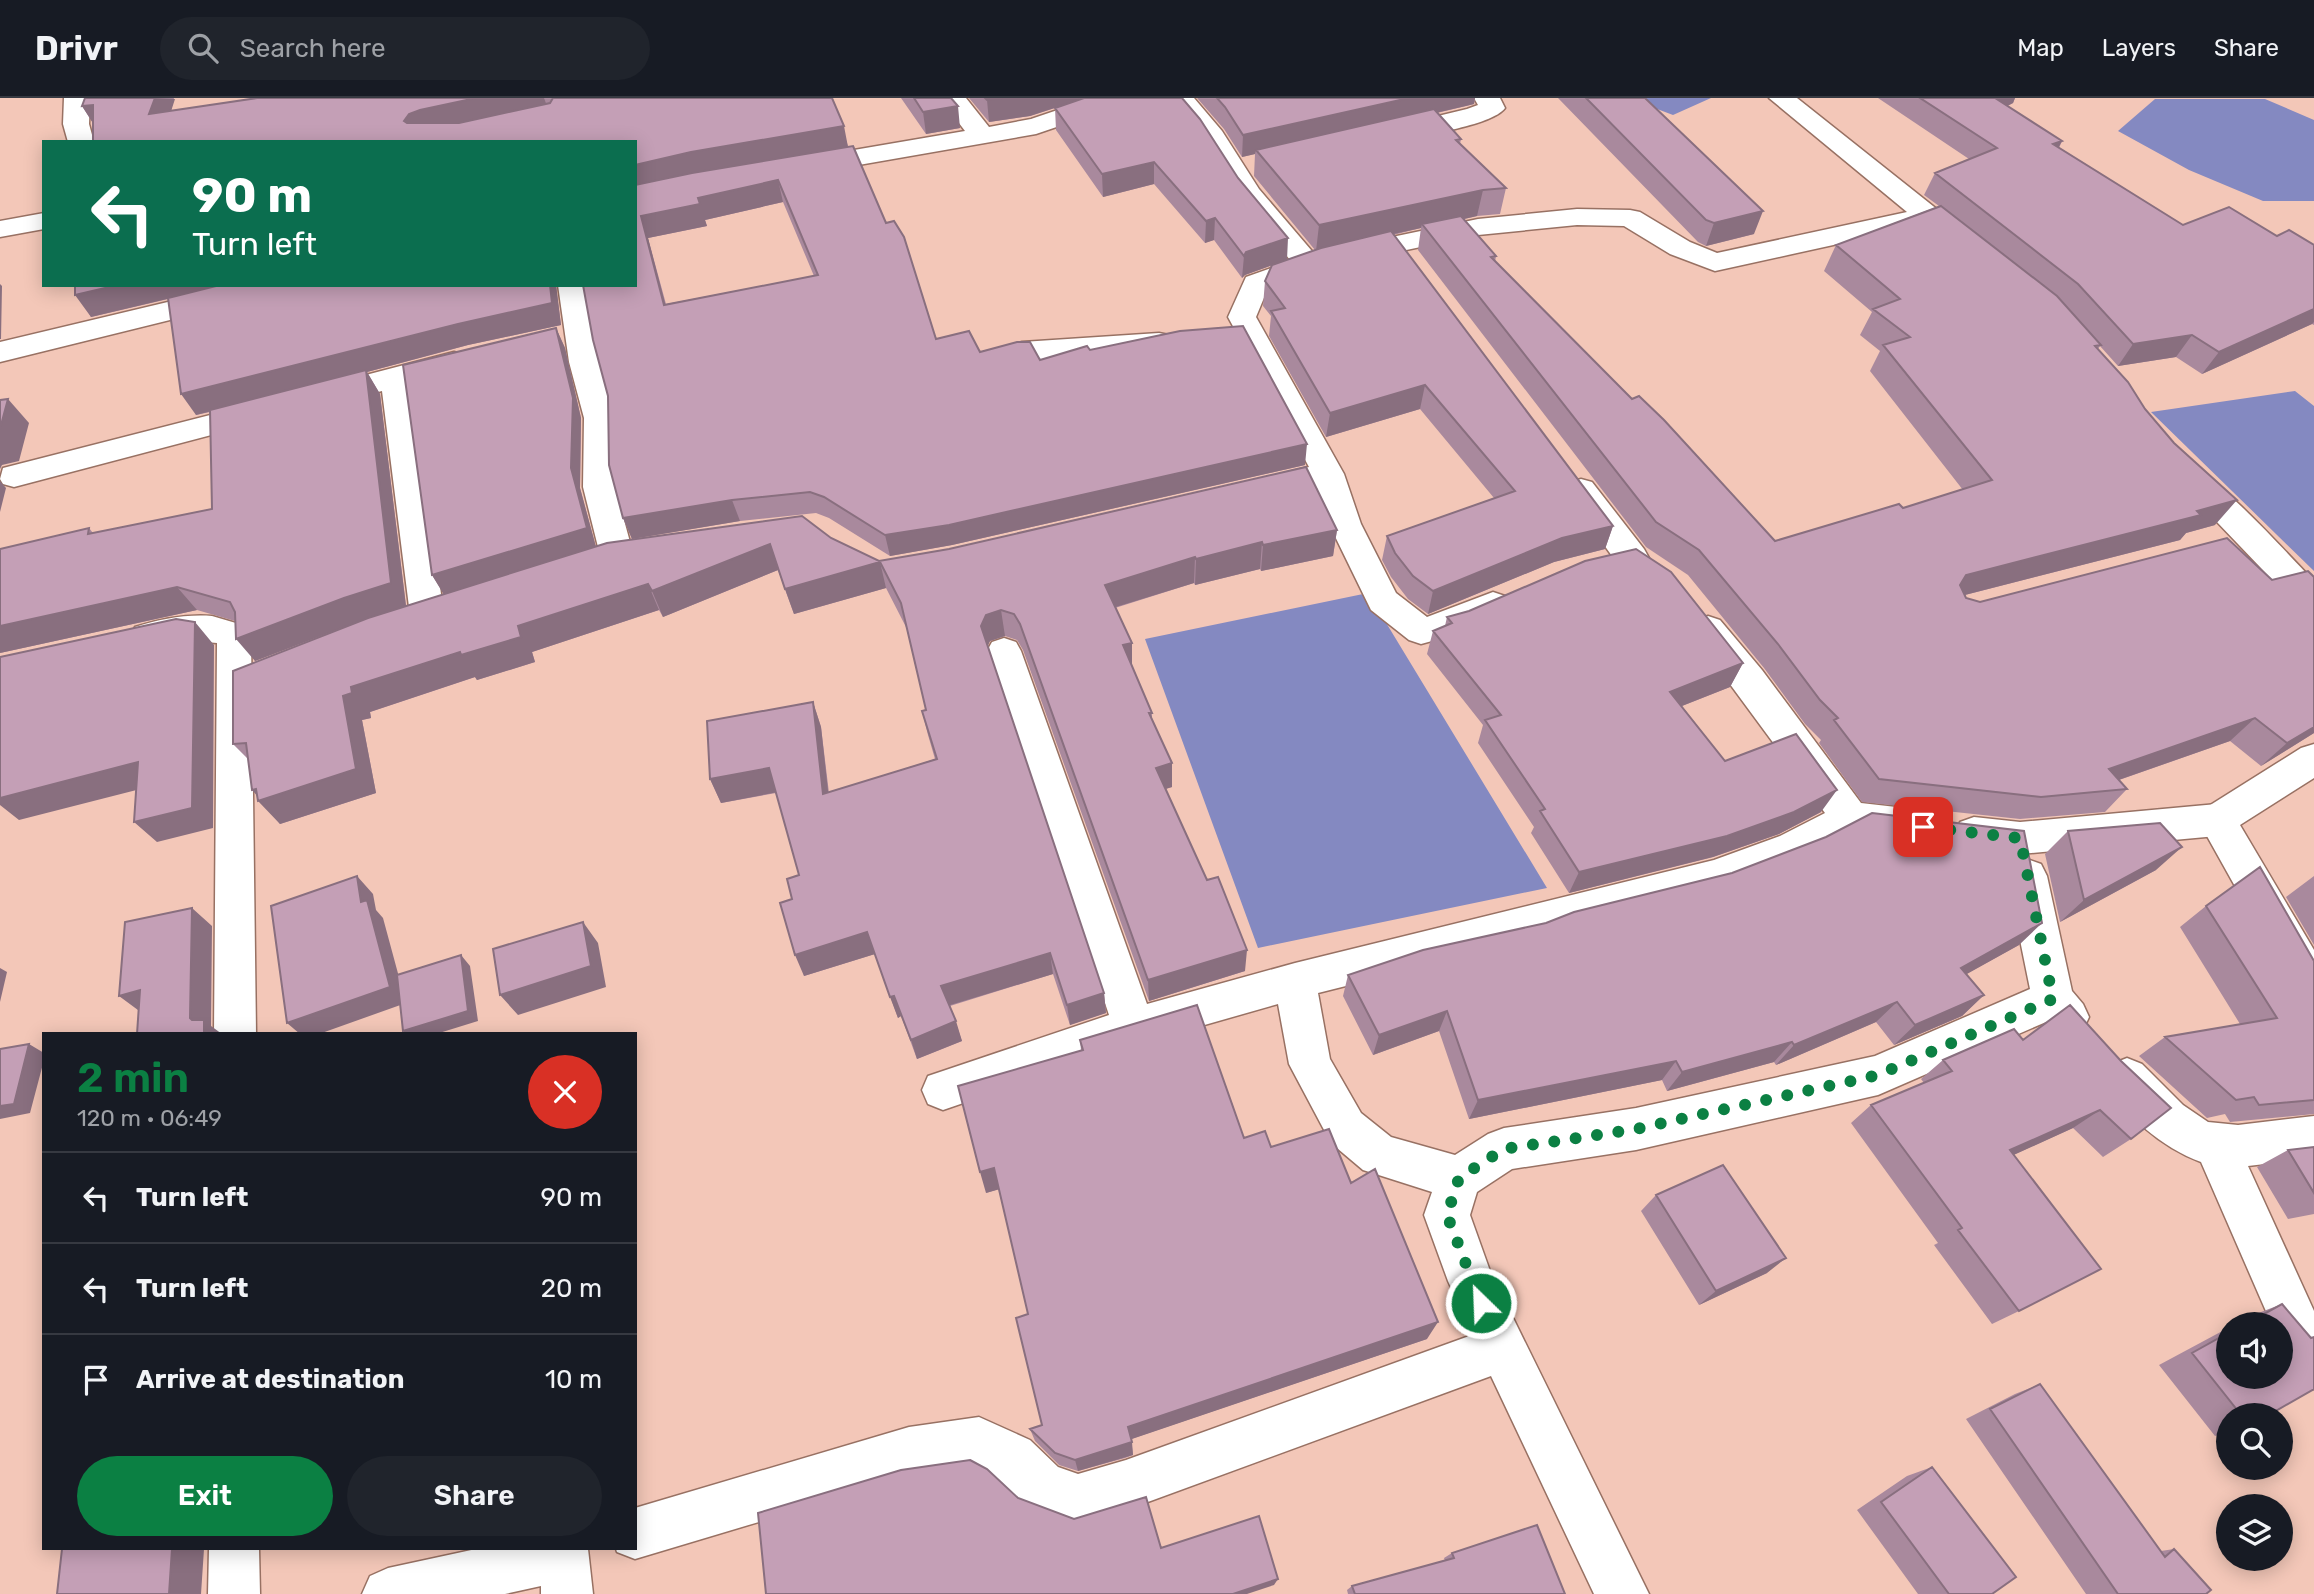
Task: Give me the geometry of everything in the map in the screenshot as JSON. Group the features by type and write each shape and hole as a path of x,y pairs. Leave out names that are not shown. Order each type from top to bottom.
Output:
{"street":[{"path":"77,98 76,124 80,140"},
{"path":"953,98 983,136"},
{"path":"778,171 1036,126 1118,98"},
{"path":"1180,98 1213,136 1247,167 1248,193 1310,264"},
{"path":"1364,140 1475,115 1492,108 1487,98"},
{"path":"1520,594 1449,624 1421,631 1382,601 1346,524 1328,474 1238,336 1242,317 1256,284 1310,264 1403,253 1478,228 1577,217 1630,218 1680,248 1715,262 1938,223 1782,98"},
{"path":"0,229 42,221"},
{"path":"0,352 270,287"},
{"path":"572,287 567,336 599,418 605,559 680,546"},
{"path":"1022,352 1184,340"},
{"path":"14,476 481,355"},
{"path":"394,625 440,611 395,377"},
{"path":"2167,459 2250,536 2314,602"},
{"path":"1567,471 1632,558 1663,579"},
{"path":"1234,495 1328,474"},
{"path":"2210,546 2250,536"},
{"path":"1593,567 1632,558"},
{"path":"1690,607 1749,680 1850,818"},
{"path":"115,643 196,626 234,635 248,681 235,1032"},
{"path":"1004,651 1134,1026"},
{"path":"943,1090 1134,1026 1295,981 1716,876 1794,847 1850,818 2020,838 2217,820 2312,764"},
{"path":"2217,820 2314,988"},
{"path":"2020,838 2053,999 2099,1051 2177,1125 2197,1140 2228,1146 2314,1137"},
{"path":"1295,981 1310,1064 1346,1128 1379,1154 1459,1178"},
{"path":"1623,1594 1608,1568 1471,1281 1447,1215 1459,1178 1504,1149 1636,1129 1878,1075 2053,999"},
{"path":"2215,1143 2314,1365"},
{"path":"637,1533 909,1452 979,1442 1012,1458 1042,1486 1078,1499 1126,1485 1503,1348"},
{"path":"234,1550 234,1594"},
{"path":"388,1594 572,1566"}],"water":[{"path":"1628,98 1711,98 1673,115"},
{"path":"2155,99 2265,99 2314,120 2314,201 2263,201 2189,170 2118,131"},
{"path":"2295,391 2314,406 2314,571 2151,412"},
{"path":"1368,593 1547,888 1258,948 1145,639"}],"building":[{"path":"85,98 155,98 149,114 257,98 476,98 420,110 409,114 404,121 459,123 550,103 553,98 832,98 844,126 691,152 637,165 637,140 93,140 93,105 82,106"},
{"path":"914,98 951,98 958,106 923,112"},
{"path":"1084,98 1182,98 1200,119 1238,178 1288,238 1246,252 1244,256 1215,218 1206,221 1154,162 1102,174 1055,108"},
{"path":"1217,98 1409,98 1243,135"},
{"path":"1586,98 1645,98 1763,211 1714,223 1706,220"},
{"path":"1920,98 1995,98 2062,141 2053,144 2183,225 2229,207 2277,236 2289,230 2314,245 2314,309 2219,352 2192,335 2133,344 2078,284 1935,173 1997,148"},
{"path":"1434,109 1461,139 1456,140 1506,188 1483,190 1319,225 1256,150"},
{"path":"853,146 886,223 894,221 904,237 936,339 969,331 980,352 1017,342 1030,342 1040,360 1087,346 1090,350 1180,331 1243,326 1307,444 949,525 885,535 824,497 810,492 732,500 623,518 609,465 608,396 593,340 583,287 637,287 637,185","holes":["778,180 818,275 664,305 641,216 700,204 698,198"]},
{"path":"1941,206 2057,296 2101,345 2095,346 2128,382 2145,409 2174,443 2237,500 2197,511 2201,515 1966,575 1960,585 1966,598 1980,602 2227,538 2272,580 2308,571 2314,577 2314,727 2287,743 2255,718 2109,769 2127,789 2041,797 1879,779 1834,720 1838,718 1820,700 1778,644 1699,550 1656,522 1422,224 1461,216 1496,256 1491,257 1632,399 1639,396 1664,420 1775,541 1899,504 1903,508 1992,480 1883,345 1910,337 1873,309 1900,299 1836,245"},
{"path":"1391,231 1613,526 1562,538 1433,591 1413,576 1395,553 1387,536 1515,491 1425,385 1330,413 1271,311 1285,308 1265,281 1272,265 1321,248"},
{"path":"75,287 109,287 75,295"},
{"path":"212,287 550,287 552,303 181,394 168,298"},
{"path":"556,328 573,398 571,468 587,528 432,575 403,365"},
{"path":"366,370 391,583 236,639 235,612 230,602 177,587 0,626 0,549 89,528 88,534 212,509 210,410"},
{"path":"8,399 0,429 0,400"},
{"path":"1306,467 1337,530 1263,545 1262,542 1196,559 1195,557 1105,585 1132,643 1123,645 1172,763 1156,768 1207,880 1218,877 1247,950 1148,980 1020,624 1014,614 1001,610 986,615 981,626 1104,993 1067,1005 1050,953 941,986 956,1021 911,1040 894,996 890,997 867,932 795,955 780,903 792,899 787,879 799,875 769,768 710,779 707,721 813,702 823,794 937,759 922,711 926,710 901,603 880,562 785,589 770,544 652,591 648,584 518,626 521,637 461,655 460,652 351,687 352,693 343,696 356,769 258,801 256,789 252,790 246,743 233,744 233,671 368,618 607,543 802,516 831,538 879,561 949,549"},
{"path":"1636,549 1671,572 1743,663 1670,692 1725,761 1796,734 1837,790 1794,812 1727,836 1579,872 1540,811 1545,809 1485,720 1501,715 1433,631 1452,623 1447,617 1469,611 1585,561"},
{"path":"176,619 195,622 192,808 134,822 138,762 0,798 0,657"},
{"path":"1872,813 2024,831 2042,923 1961,968 1984,995 1915,1025 1897,1002 1794,1045 1792,1042 1682,1072 1676,1061 1478,1100 1447,1011 1379,1035 1348,975 1423,950 1546,923 1574,912 1732,873 1826,837"},
{"path":"2160,823 2182,847 2084,900 2068,831"},
{"path":"2260,867 2314,961 2314,1100 2259,1105 2254,1097 2236,1100 2165,1037 2277,1018 2206,906"},
{"path":"357,876 361,902 367,900 390,987 287,1023 271,906"},
{"path":"192,908 190,1018 204,1020 204,1032 137,1032 140,990 119,996 125,922"},
{"path":"583,922 591,966 500,995 493,949"},
{"path":"461,955 468,1011 403,1031 397,975"},
{"path":"1197,1005 1244,1138 1265,1131 1271,1147 1329,1129 1351,1183 1375,1169 1438,1322 1128,1427 1132,1442 1075,1460 1055,1453 1030,1429 1042,1425 1016,1318 1028,1314 994,1168 980,1172 958,1086 1083,1050 1080,1040"},
{"path":"2070,1005 2121,1061 2171,1108 2131,1139 2100,1110 2010,1150 2101,1269 2019,1311 1958,1230 1962,1228 1871,1105 1952,1071 1943,1060 2014,1029 2023,1040"},
{"path":"29,1044 14,1104 0,1106 0,1049"},
{"path":"2314,1147 2314,1193 2288,1150"},
{"path":"1723,1165 1786,1258 1716,1291 1656,1195"},
{"path":"2282,1304 2289,1312 2268,1312"},
{"path":"2293,1317 2311,1338 2314,1337 2314,1389 2290,1403 2232,1403 2221,1389 2293,1389"},
{"path":"2216,1340 2216,1383 2192,1353"},
{"path":"2040,1384 2165,1557 2174,1549 2211,1590 2206,1594 2118,1594 1990,1409"},
{"path":"970,1460 987,1469 1018,1498 1074,1519 1146,1497 1161,1548 1259,1516 1278,1579 1233,1594 766,1594 758,1513 901,1470"},
{"path":"1932,1467 2016,1577 1992,1594 1949,1594 1881,1502"},
{"path":"1537,1525 1565,1594 1355,1594 1352,1586 1454,1558 1452,1553"},
{"path":"62,1550 172,1550 169,1594 57,1594"}],"route":[{"path":"1481,1303 1447,1215 1459,1178 1504,1149 1636,1129 1878,1075 2053,999 2020,838 1923,827"}]}
